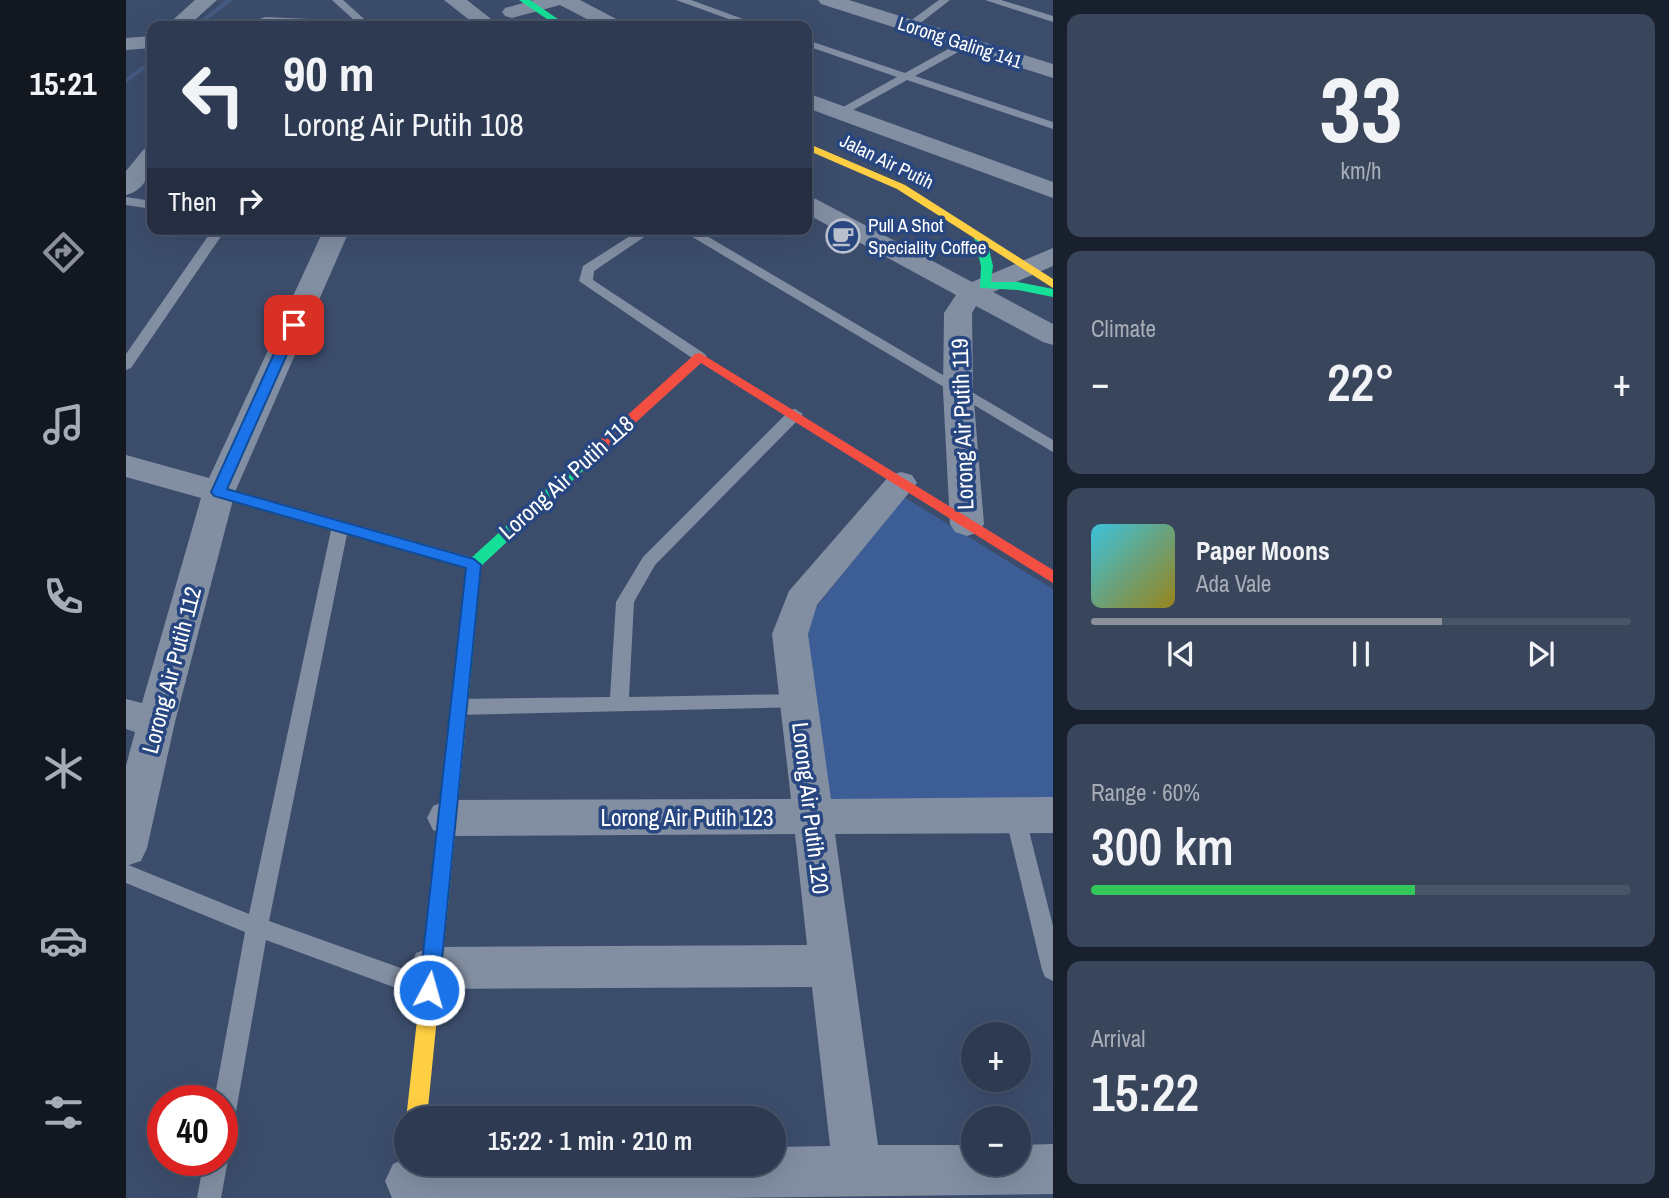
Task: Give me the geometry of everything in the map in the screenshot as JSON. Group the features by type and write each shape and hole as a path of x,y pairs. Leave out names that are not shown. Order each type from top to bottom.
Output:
{"street":[{"path":"182,21 207,0"},
{"path":"454,0 483,21"},
{"path":"494,0 551,21"},
{"path":"526,11 557,0"},
{"path":"565,0 605,21"},
{"name":"Lorong Galing 141","path":"828,0 1053,71"},
{"path":"126,44 147,42"},
{"path":"812,102 1053,191"},
{"path":"812,133 840,113"},
{"name":"Jalan Air Putih","path":"812,137 846,145"},
{"name":"Jalan Air Putih","path":"812,138 901,187 981,237 1043,256 1053,284"},
{"path":"126,188 147,161"},
{"path":"812,207 977,289 1053,336"},
{"name":"Lorong Air Putih 112","path":"126,848 141,718 219,492 333,235"},
{"path":"977,289 987,266 981,237"},
{"path":"977,289 1043,256"},
{"path":"977,289 1018,286 1053,293"},
{"name":"Lorong Air Putih 119","path":"967,524 958,390 958,313 977,289"},
{"name":"Lorong Air Putih 119","path":"700,357 1053,577"},
{"name":"Lorong Air Putih 118","path":"474,565 496,541 700,357"},
{"path":"126,466 219,492"},
{"name":"Lorong Air Putih 120","path":"857,1170 790,634 801,600 901,483"},
{"path":"417,1106 474,565"},
{"name":"Lorong Air Putih 123","path":"447,818 1034,815"},
{"path":"430,979 831,966"},
{"path":"410,1181 857,1170 1053,1169"}],"lane":[{"path":"337,0 360,21"},
{"path":"681,0 742,21"},
{"path":"910,26 945,0"},
{"path":"990,0 1053,19"},
{"path":"262,21 282,21"},
{"path":"840,113 965,44"},
{"path":"812,45 1053,127"},
{"path":"126,201 147,204"},
{"path":"126,365 216,235"},
{"path":"641,235 588,269 586,281 700,357"},
{"path":"695,235 1053,447"},
{"path":"619,704 625,602 649,561 795,414"},
{"path":"219,492 474,565"},
{"path":"229,1085 257,927 340,526"},
{"path":"459,707 798,702"},
{"path":"1034,815 1053,970"},
{"path":"126,873 257,927 430,979"},
{"path":"209,1198 213,1176"}],"shaded area":[{"path":"904,497 1053,589 1053,805 830,804 806,620"}],"waterway":[{"path":"203,21 230,0"},
{"path":"126,81 147,65"}],"traffic: fast":[{"path":"524,0 556,21"},
{"path":"980,237 987,266 984,285 1018,286 1053,293"},
{"path":"463,674 474,564 595,452"}],"traffic: slow":[{"path":"812,148 901,187 1053,284"},
{"path":"417,1106 463,674"}],"traffic: jam":[{"path":"595,452 700,357 1053,577"}],"place":[{"name":"Pull A Shot Speciality Coffee","path":"843,236"}],"route":[{"path":"294,325 219,492 474,565 429,990"}]}
